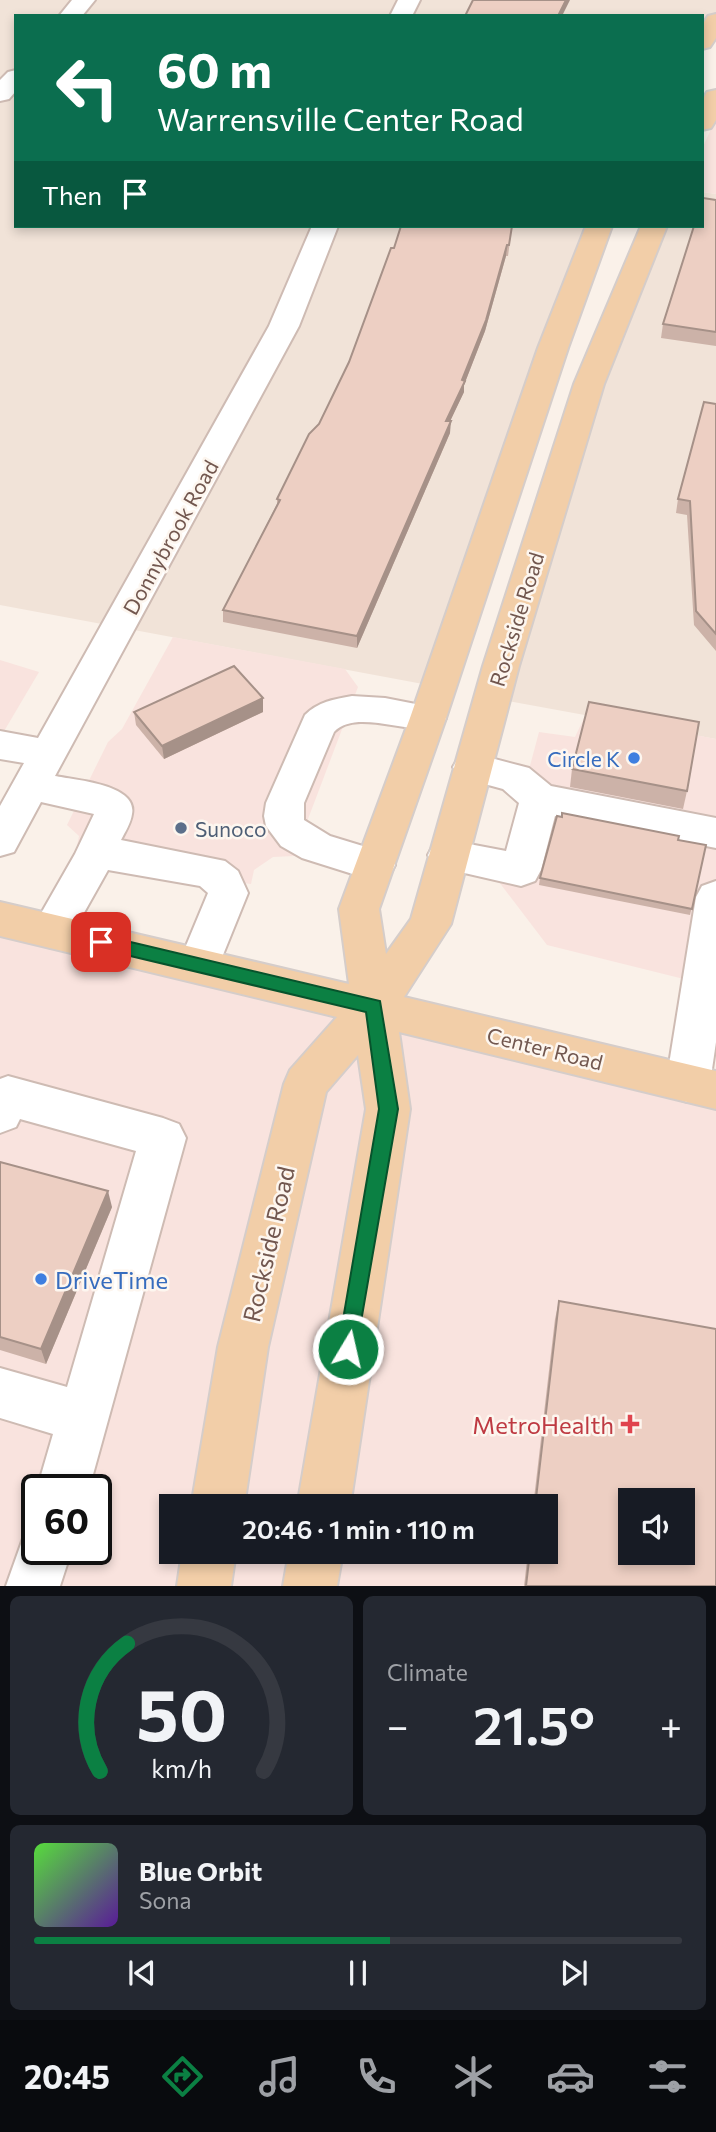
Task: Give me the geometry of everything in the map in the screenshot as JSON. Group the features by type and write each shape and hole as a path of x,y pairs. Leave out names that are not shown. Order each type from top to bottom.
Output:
{"main road":[{"path":"704,39 716,21"},
{"path":"704,119 716,97"},
{"path":"325,1494 388,1109 359,909 598,228"},
{"name":"Rockside Road","path":"219,1494 243,1347 306,1084 374,1006 430,923 472,767 589,384 653,228"},
{"name":"Center Road","path":"1,922 199,965 702,1086"},
{"path":"204,1586 207,1564"},
{"path":"310,1586 314,1564"}],"street":[{"path":"72,14 84,0"},
{"path":"0,94 14,78"},
{"name":"Donnybrook Road","path":"0,841 212,461 284,326 324,228"},
{"path":"375,865 337,855 295,836 287,828 282,816 285,803 322,717 342,709 428,718"},
{"path":"0,745 40,770 113,807 113,816 93,859 52,931"},
{"path":"472,767 515,778 540,798 716,833"},
{"path":"448,855 521,870 540,798"},
{"path":"93,859 103,854 130,857 211,872 224,882 228,893 199,965"},
{"path":"702,1086 716,897"},
{"path":"0,1113 8,1096 163,1138 68,1474"},
{"path":"0,1393 85,1418"},
{"path":"33,1586 40,1565"}],"shaded area":[{"path":"0,0 716,0 716,21 704,39 704,14 14,14 14,228 598,228 553,348 439,687 0,605"},
{"path":"716,118 716,194 704,192 704,145"},
{"path":"704,192 716,194 716,739 492,698 589,384 653,228 704,228"},
{"path":"173,637 345,669 358,687 294,856 273,857 254,870 251,884 185,876 140,866 77,846 79,836 67,825 108,742 122,729"},
{"path":"0,660 39,672 0,738"},
{"path":"586,714 716,739 716,987 547,945 499,882 539,732 575,737"},
{"path":"0,919 716,1090 716,1586 0,1586"}],"building":[{"path":"473,0 566,0 559,14 466,14"},
{"path":"704,198 716,200 716,332 663,324 693,228 704,228"},
{"path":"400,228 512,228 486,320 462,380 465,381 446,421 451,421 357,636 223,610 280,500 277,499 309,434 319,424 349,362 391,248 394,248"},
{"path":"704,402 716,404 716,634 696,611 690,501 678,499"},
{"path":"234,666 263,698 162,746 134,712"},
{"name":"Circle K","path":"589,702 699,722 687,791 572,769"},
{"name":"Circle K","path":"562,813 679,836 678,840 706,845 692,909 540,878 557,816 562,817"},
{"name":"DriveTime","path":"0,1162 108,1191 41,1349 0,1337"},
{"name":"MetroHealth","path":"559,1301 716,1329 716,1586 526,1586 529,1564 558,1564 558,1494 537,1494"}],"place":[{"name":"Circle K","path":"634,758"},
{"name":"Sunoco","path":"181,828"},
{"name":"DriveTime","path":"41,1279"},
{"name":"MetroHealth","path":"630,1424"}],"route":[{"path":"101,942 374,1006 388,1109 348,1349"}]}
